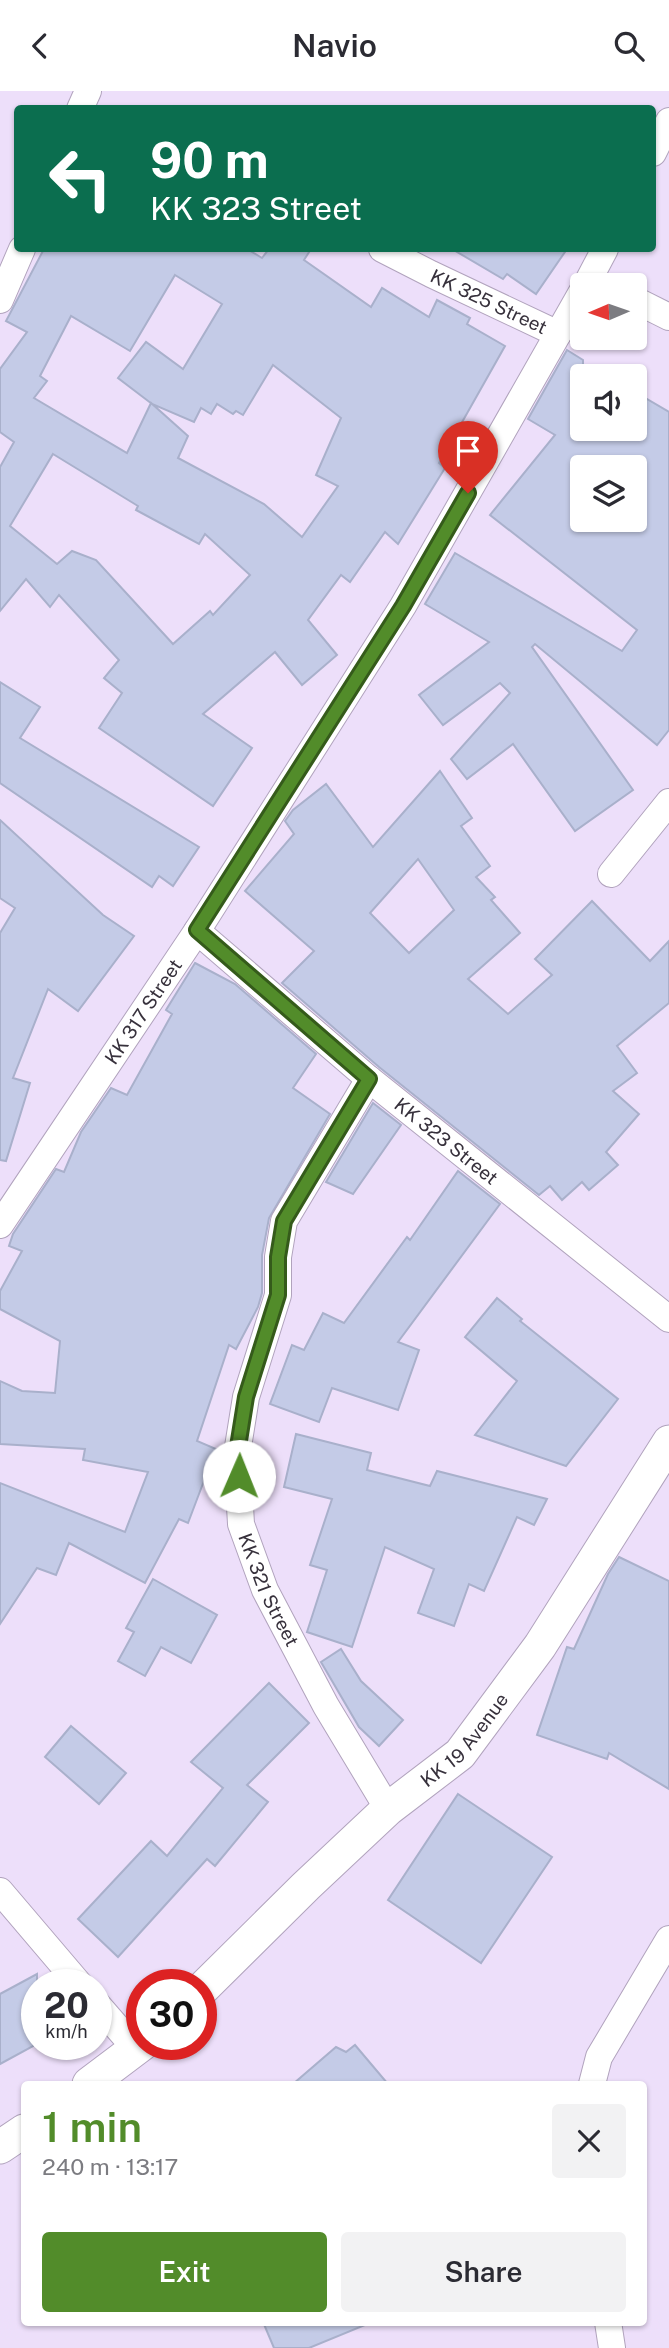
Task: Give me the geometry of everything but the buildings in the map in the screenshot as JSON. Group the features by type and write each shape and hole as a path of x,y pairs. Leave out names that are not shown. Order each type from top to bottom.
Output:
{"street":[{"path":"656,147 669,121"},
{"path":"0,300 21,252"},
{"name":"KK 325 Street","path":"388,252 558,334"},
{"name":"KK 317 Street","path":"596,273 604,252"},
{"path":"648,306 669,317"},
{"name":"KK 317 Street","path":"0,1225 197,930 403,606 570,316"},
{"path":"611,874 669,802"},
{"name":"KK 323 Street","path":"197,930 369,1079 669,1319"},
{"name":"KK 321 Street","path":"369,1079 284,1221 278,1257 278,1295 246,1397 237,1453 241,1524 265,1590 326,1706 388,1809"},
{"name":"KK 19 Avenue","path":"217,1974 388,1809 460,1754 540,1646 669,1442"},
{"path":"0,1891 66,1969"},
{"path":"593,2081 599,2057 669,1939"},
{"path":"112,2019 126,2034"},
{"path":"93,2081 126,2057"},
{"path":"0,2147 21,2133"},
{"path":"609,2326 612,2348"}],"route":[{"path":"239,1476 237,1453 246,1397 278,1295 278,1257 284,1221 369,1079 197,930 403,606 468,493"}]}
